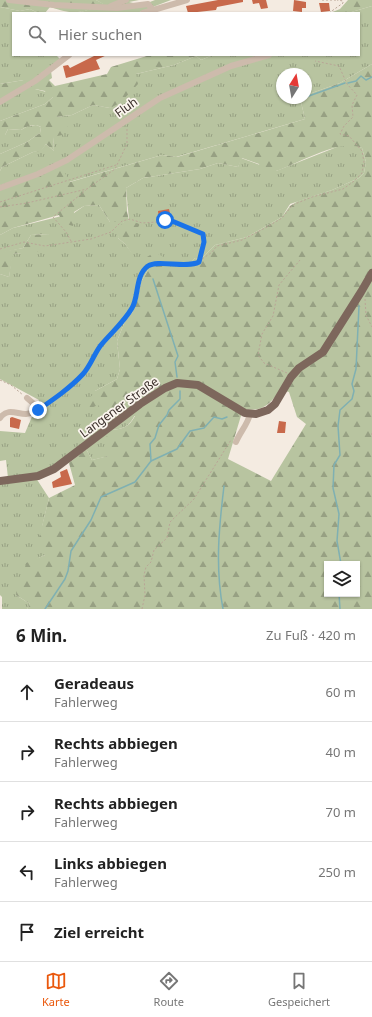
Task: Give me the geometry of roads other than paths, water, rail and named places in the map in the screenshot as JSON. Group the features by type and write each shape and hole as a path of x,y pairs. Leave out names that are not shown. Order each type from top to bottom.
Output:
{"main road":[{"path":"250,414 261,413 271,407 291,377 299,368 322,352 372,272"},
{"name":"Langener Straße","path":"0,481 38,476 54,469 124,415 159,391 177,383 198,385 240,411 250,414"}],"street":[{"path":"9,0 54,5 111,6 123,8 148,4 153,10"},
{"path":"111,6 126,0"},
{"path":"146,12 187,0"},
{"path":"0,102 35,81 68,56"},
{"name":"Fluh","path":"0,188 38,174 67,160 149,104 182,87 231,66 266,56"},
{"path":"0,418 12,411 25,415 32,413 34,411 34,404 27,398"},
{"path":"235,439 241,429 249,422 250,414"}],"waterway":[{"path":"348,83 356,81 361,76 366,80 372,77"},
{"path":"312,95 345,83"},
{"path":"153,279 178,356 175,362 177,377"},
{"path":"340,561 337,541 339,514 333,488 334,465 340,455 338,426 340,410 352,399 354,391 352,384 356,369 359,306"},
{"path":"45,609 65,579 68,571 71,551 91,520 101,497 135,482 151,461 150,444 155,438 159,425 169,410 180,399 180,391"},
{"path":"151,461 177,449 190,431 204,428 214,417 222,419 227,417"},
{"path":"223,609 218,562 219,532 224,486"},
{"path":"339,597 340,609"}]}
